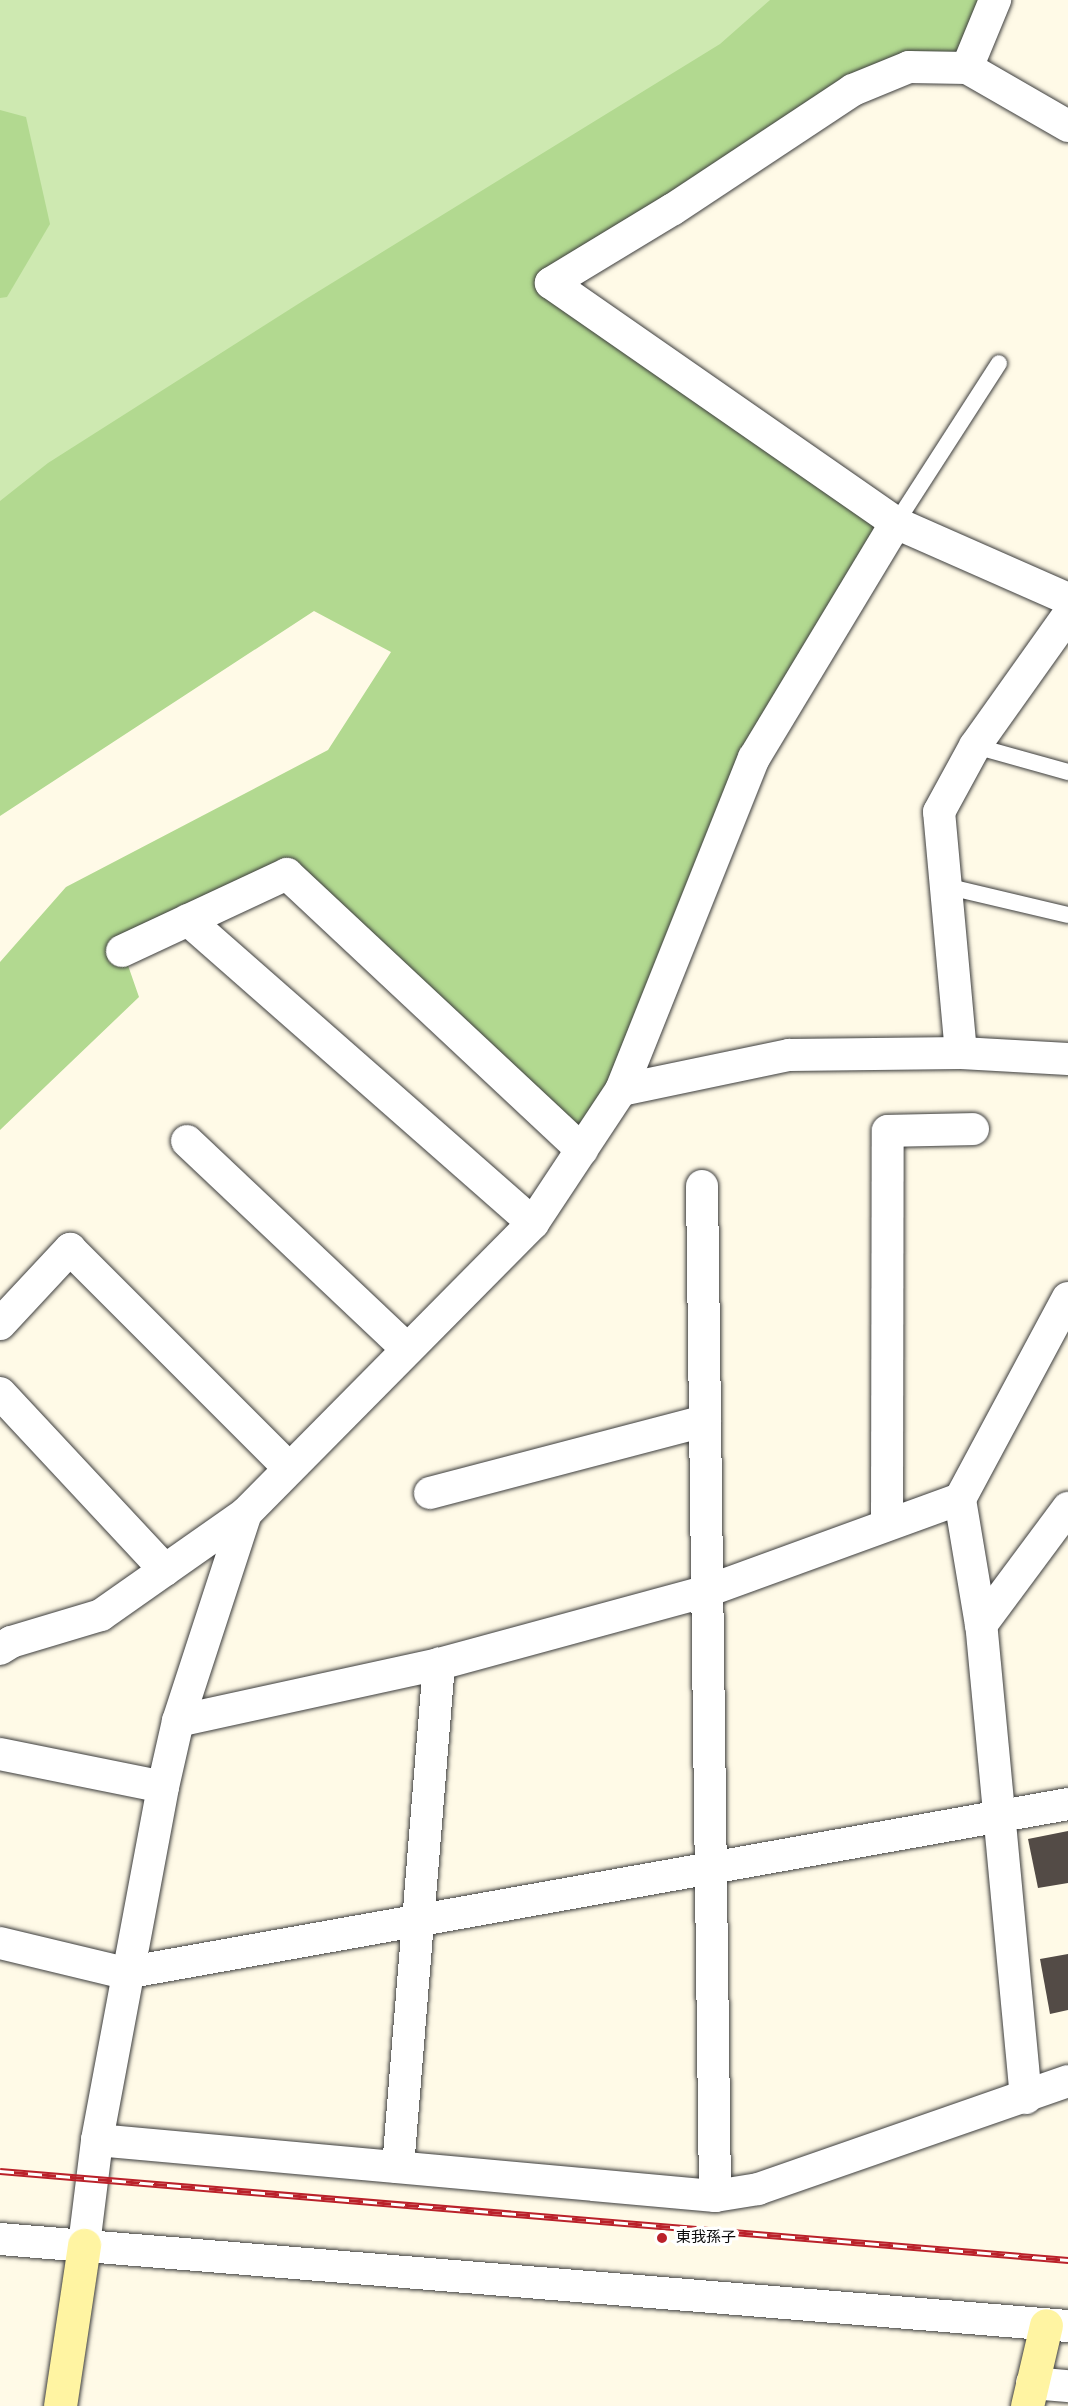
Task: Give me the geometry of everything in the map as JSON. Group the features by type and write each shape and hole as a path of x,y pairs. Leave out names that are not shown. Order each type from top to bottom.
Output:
{"street":[{"path":"967,68 995,0"},
{"path":"1068,126 967,68 909,67 853,90 672,209 551,283 896,523 1068,599"},
{"path":"0,1649 11,1641 101,1615 246,1513 533,1223 621,1090 754,758 896,523"},
{"path":"961,1053 939,812 975,746 1068,615"},
{"path":"122,951 287,874 582,1150"},
{"path":"188,920 533,1223"},
{"path":"621,1090 789,1055 961,1053 1068,1059"},
{"path":"887,1523 888,1131 973,1129"},
{"path":"187,1141 407,1349"},
{"path":"702,1186 715,2196"},
{"path":"0,1324 70,1249 289,1468"},
{"path":"1026,2098 981,1625 960,1499 1068,1298"},
{"path":"0,1393 165,1570"},
{"path":"430,1493 705,1420"},
{"path":"178,1721 438,1665 707,1591 887,1523 960,1499"},
{"path":"981,1625 1068,1508"},
{"path":"60,2406 97,2140 125,1973 163,1787 178,1721 246,1513"},
{"path":"398,2167 438,1665"},
{"path":"0,1754 163,1787"},
{"path":"0,1943 125,1973 418,1923 1068,1804"},
{"path":"97,2140 715,2196 758,2189 1026,2098 1068,2081"},
{"path":"0,2239 1057,2326 1030,2394"},
{"path":"1030,2394 1068,2386"}],"lane":[{"path":"896,523 999,363"},
{"path":"975,746 1068,772"},
{"path":"945,886 1068,915"}],"green space":[{"path":"0,0 976,0 0,587"},
{"path":"770,0 995,0 967,68 853,90 551,283 896,523 754,758 582,1150 287,874 123,951 139,997 0,1130 0,962 66,887 328,750 391,652 314,611 0,816 0,501 48,463 306,299 720,44"},
{"path":"0,110 26,117 50,224 7,297 0,298"}],"building":[{"path":"1068,1831 1068,1883 1038,1888 1028,1839"},
{"path":"1068,1954 1068,2010 1050,2014 1040,1959"}],"railway":[{"path":"0,2171 1068,2260"}],"place":[{"name":"東我孫子","path":"662,2238"}]}
